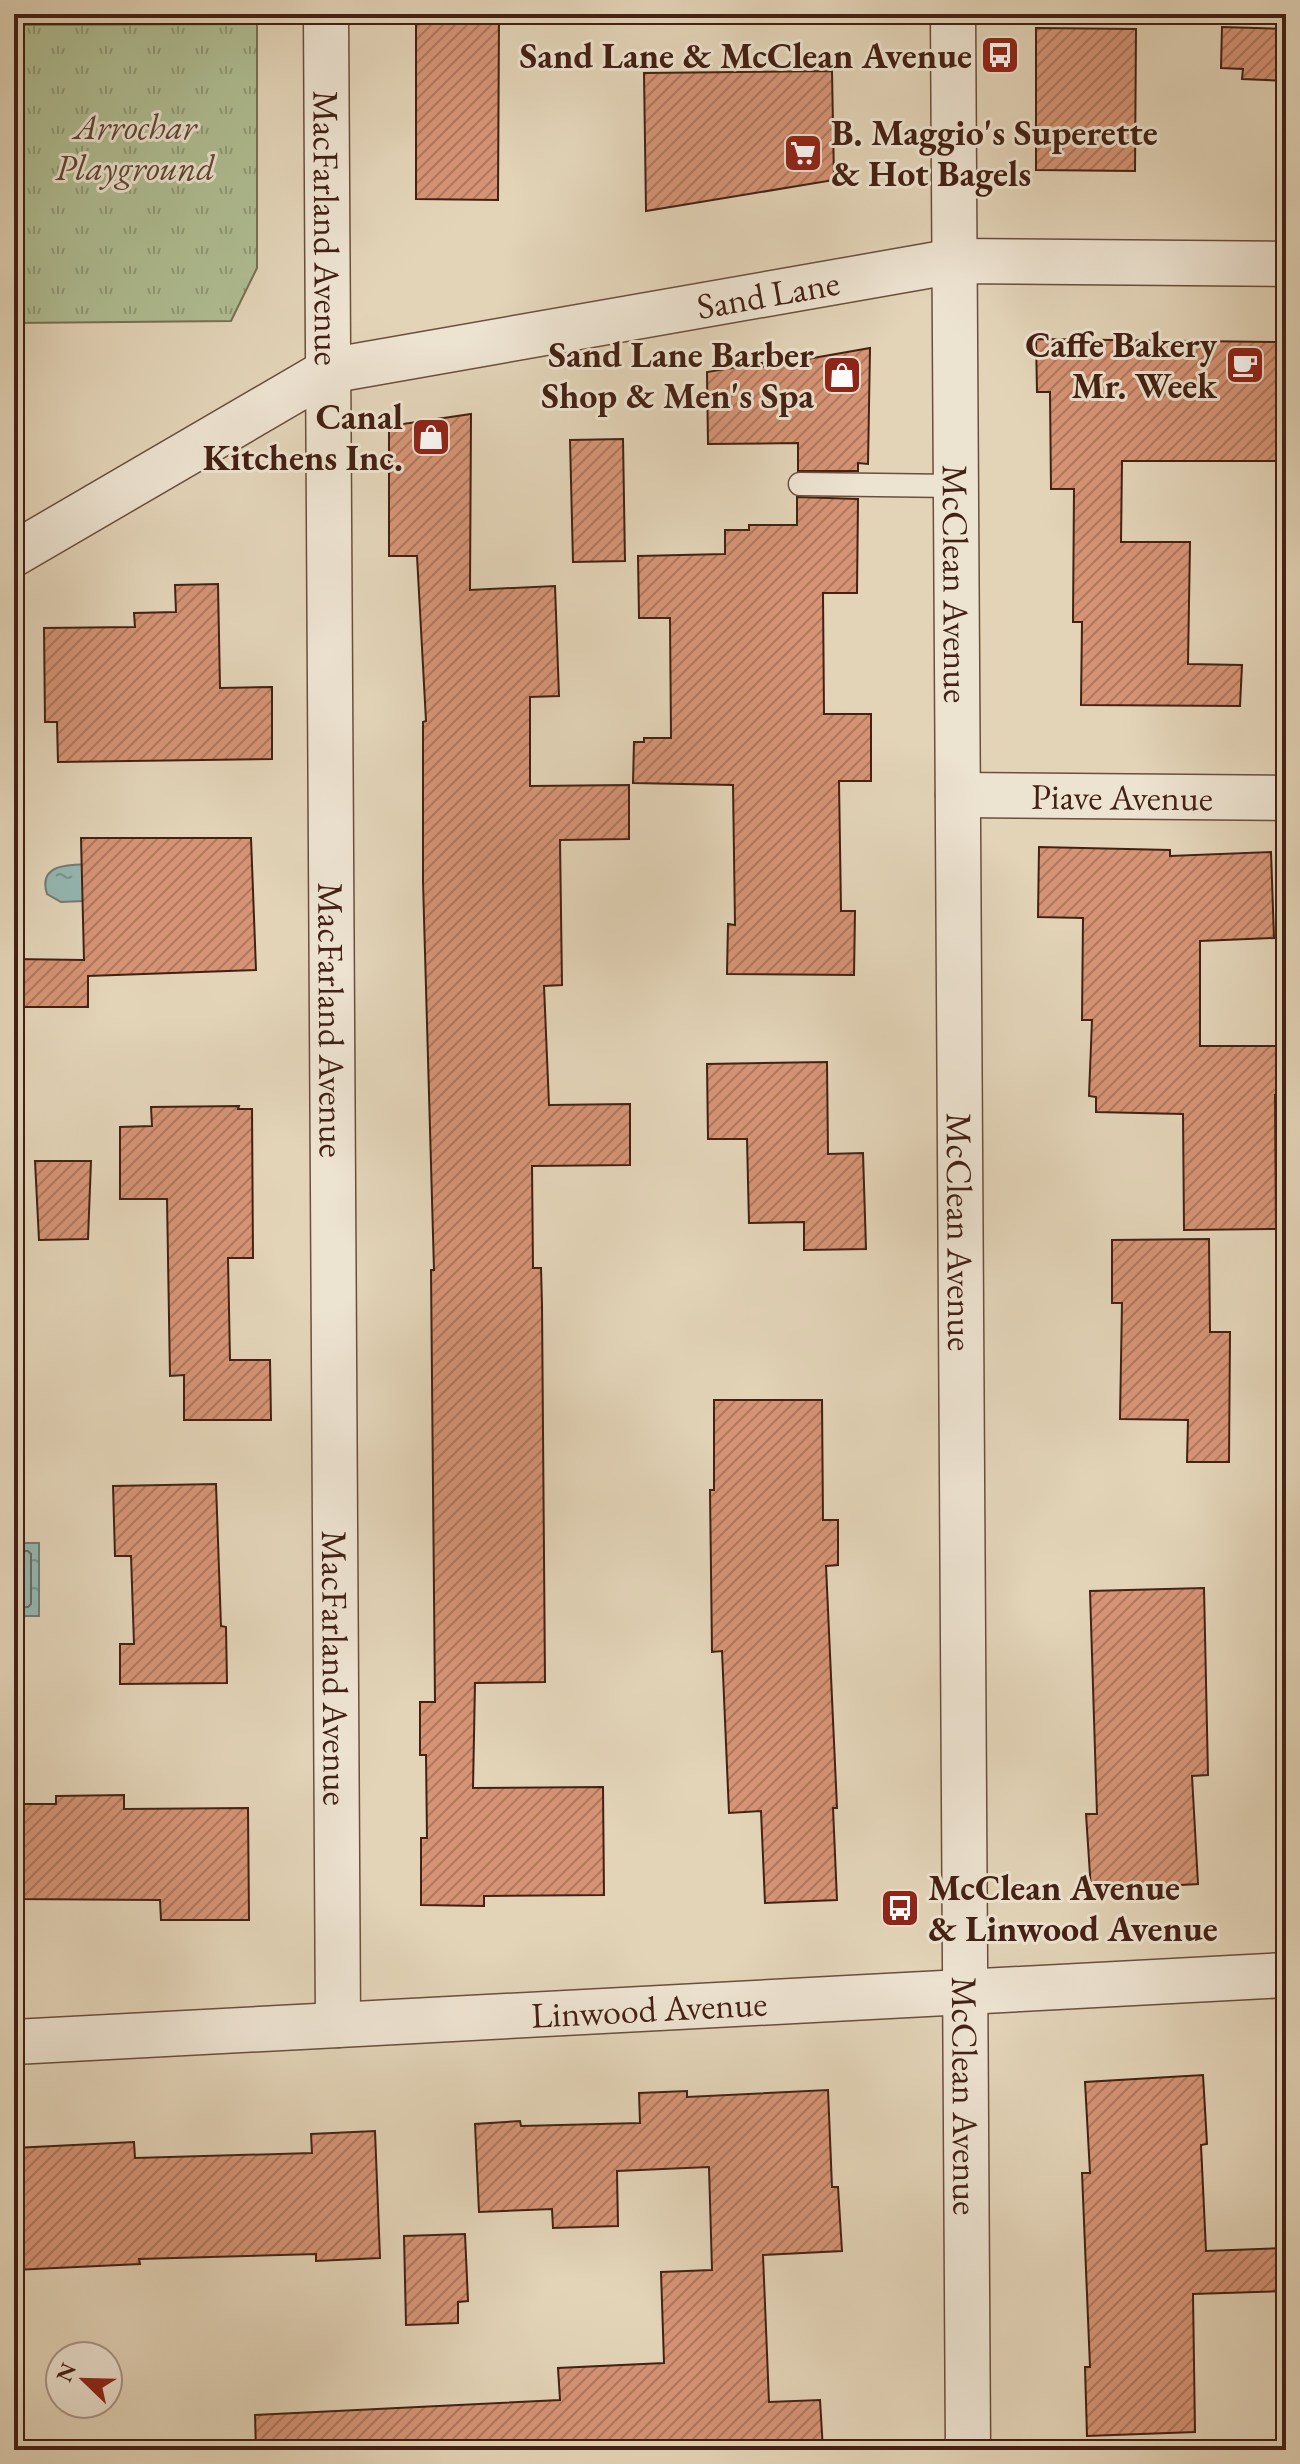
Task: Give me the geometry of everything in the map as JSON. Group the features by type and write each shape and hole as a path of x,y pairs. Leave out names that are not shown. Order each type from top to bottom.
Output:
{"street":[{"name":"MacFarland Avenue","path":"326,14 338,2025"},
{"name":"McClean Avenue","path":"953,14 968,2450"},
{"name":"Sand Lane","path":"14,554 328,371 955,261 1286,264"},
{"name":"Piave Avenue","path":"958,795 1286,798"},
{"name":"Linwood Avenue","path":"14,2042 1286,1975"}],"lane":[{"path":"800,484 955,486"}],"green space":[{"name":"Arrochar Playground","path":"257,24 257,268 231,321 14,323 14,25"}],"water":[{"path":"102,864 107,900 61,902 47,894 45,883 54,869"},
{"path":"14,1543 39,1543 39,1616 14,1616"}],"building":[{"path":"416,14 499,14 498,200 416,199"},
{"path":"1222,27 1286,29 1286,81 1242,79 1243,69 1221,68"},
{"path":"1036,28 1136,29 1135,171 1036,170"},
{"path":"832,71 834,180 646,211 644,73"},
{"path":"1036,339 1279,342 1279,461 1122,461 1121,542 1190,542 1188,664 1242,665 1240,706 1081,705 1082,622 1073,622 1074,489 1051,489 1050,392 1037,392"},
{"path":"870,348 868,464 858,463 858,471 798,471 798,443 708,444 707,372 762,363 762,367"},
{"path":"471,414 470,590 555,586 559,696 530,697 530,786 629,785 629,839 560,840 562,985 544,986 549,1105 630,1104 630,1165 532,1166 533,1268 541,1268 542,1305 545,1682 475,1683 473,1788 603,1787 604,1895 484,1896 484,1906 421,1905 421,1838 427,1838 426,1755 420,1755 420,1702 435,1702 431,1270 434,1270 423,882 423,722 426,721 417,556 389,556 389,426"},
{"path":"623,439 625,561 573,562 570,440"},
{"path":"797,497 858,499 857,593 823,593 824,714 871,714 871,781 839,781 841,911 855,911 854,975 727,974 728,924 735,925 733,785 633,783 634,742 644,742 644,738 671,738 670,618 639,618 638,556 725,554 725,530 749,530 749,525 797,525"},
{"path":"218,584 220,688 272,687 272,759 58,762 57,722 45,722 44,628 135,627 134,613 176,612 175,585"},
{"path":"81,838 251,838 256,970 88,976 88,1007 14,1007 14,959 84,960"},
{"path":"1039,847 1170,850 1170,856 1271,852 1274,938 1200,941 1200,1046 1279,1046 1279,1095 1275,1095 1276,1229 1184,1230 1183,1114 1096,1112 1096,1097 1089,1096 1092,1020 1082,1020 1083,918 1038,917"},
{"path":"827,1062 828,1154 863,1153 866,1249 804,1250 804,1222 749,1223 747,1139 708,1139 707,1064"},
{"path":"239,1106 238,1109 252,1109 253,1258 228,1258 230,1360 270,1360 271,1420 184,1420 184,1375 170,1376 167,1199 120,1199 120,1127 152,1126 151,1107"},
{"path":"35,1161 91,1161 88,1239 39,1240"},
{"path":"1209,1239 1210,1332 1230,1332 1229,1462 1187,1462 1188,1420 1120,1419 1122,1303 1112,1303 1112,1240"},
{"path":"714,1400 822,1400 823,1520 838,1520 838,1565 826,1566 837,1808 833,1808 837,1900 765,1903 761,1811 729,1813 722,1651 712,1652 710,1490 714,1490"},
{"path":"216,1484 221,1626 226,1627 227,1683 120,1684 120,1644 134,1644 131,1556 115,1556 113,1486"},
{"path":"1204,1588 1208,1775 1192,1776 1198,1884 1091,1890 1086,1814 1097,1814 1090,1591"},
{"path":"124,1795 124,1809 248,1808 249,1920 161,1920 160,1900 14,1899 14,1804 56,1804 56,1796"},
{"path":"1203,2075 1207,2144 1201,2145 1206,2251 1286,2248 1286,2291 1193,2294 1195,2432 1087,2436 1085,2367 1090,2367 1082,2173 1090,2173 1085,2082"},
{"path":"828,2090 832,2187 838,2187 842,2251 763,2255 769,2402 820,2400 823,2450 256,2450 255,2415 560,2400 558,2368 664,2363 661,2272 712,2270 709,2167 617,2171 618,2226 553,2228 552,2209 479,2212 475,2124 520,2121 521,2126 640,2123 639,2093 687,2091 687,2097"},
{"path":"375,2131 380,2258 316,2261 316,2254 139,2259 140,2264 14,2270 14,2148 134,2142 135,2158 312,2153 311,2134"},
{"path":"465,2234 468,2301 458,2302 458,2323 406,2325 404,2236"}],"place":[{"name":"Sand Lane & McClean Avenue","path":"1000,55"},
{"name":"B. Maggio's Superette & Hot Bagels","path":"803,153"},
{"name":"Caffe Bakery Mr. Week","path":"1245,365"},
{"name":"Sand Lane Barber Shop & Men's Spa","path":"842,375"},
{"name":"Canal Kitchens Inc.","path":"431,437"},
{"name":"McClean Avenue & Linwood Avenue","path":"900,1908"}]}
